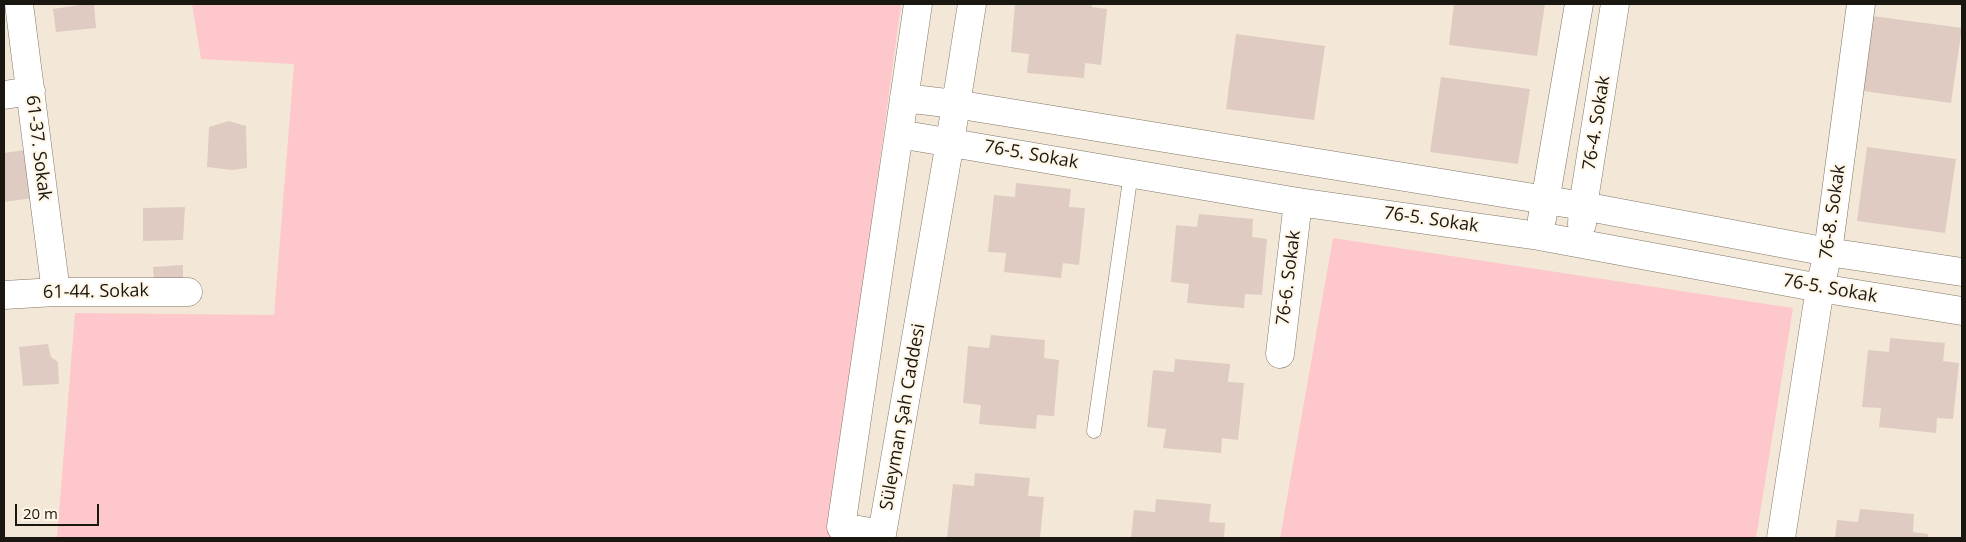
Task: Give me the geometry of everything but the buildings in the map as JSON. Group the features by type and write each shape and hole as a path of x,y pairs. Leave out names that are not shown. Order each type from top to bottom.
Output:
{"street":[{"name":"61-37. Sokak","path":"19,4 56,292"},
{"name":"Süleyman Şah Caddesi","path":"918,4 841,527 882,534 972,4"},
{"path":"1539,236 1579,4"},
{"name":"76-4. Sokak","path":"1581,243 1583,206 1616,4"},
{"name":"76-8. Sokak","path":"1781,538 1820,288 1828,252 1861,4"},
{"path":"4,94 31,91"},
{"name":"76-5. Sokak","path":"904,98 955,104 1583,206 1828,252 1962,272"},
{"name":"76-5. Sokak","path":"899,134 1298,202 1539,236 1820,288 1962,311"},
{"name":"76-6. Sokak","path":"1280,354 1298,202"},
{"name":"61-44. Sokak","path":"4,295 56,292 188,292"}],"lane":[{"path":"1094,431 1131,173"}],"shaded area":[{"path":"192,4 901,4 831,524 843,538 57,538 75,313 274,315 294,64 201,59"},
{"path":"1333,238 1793,308 1756,538 1280,538"}]}
